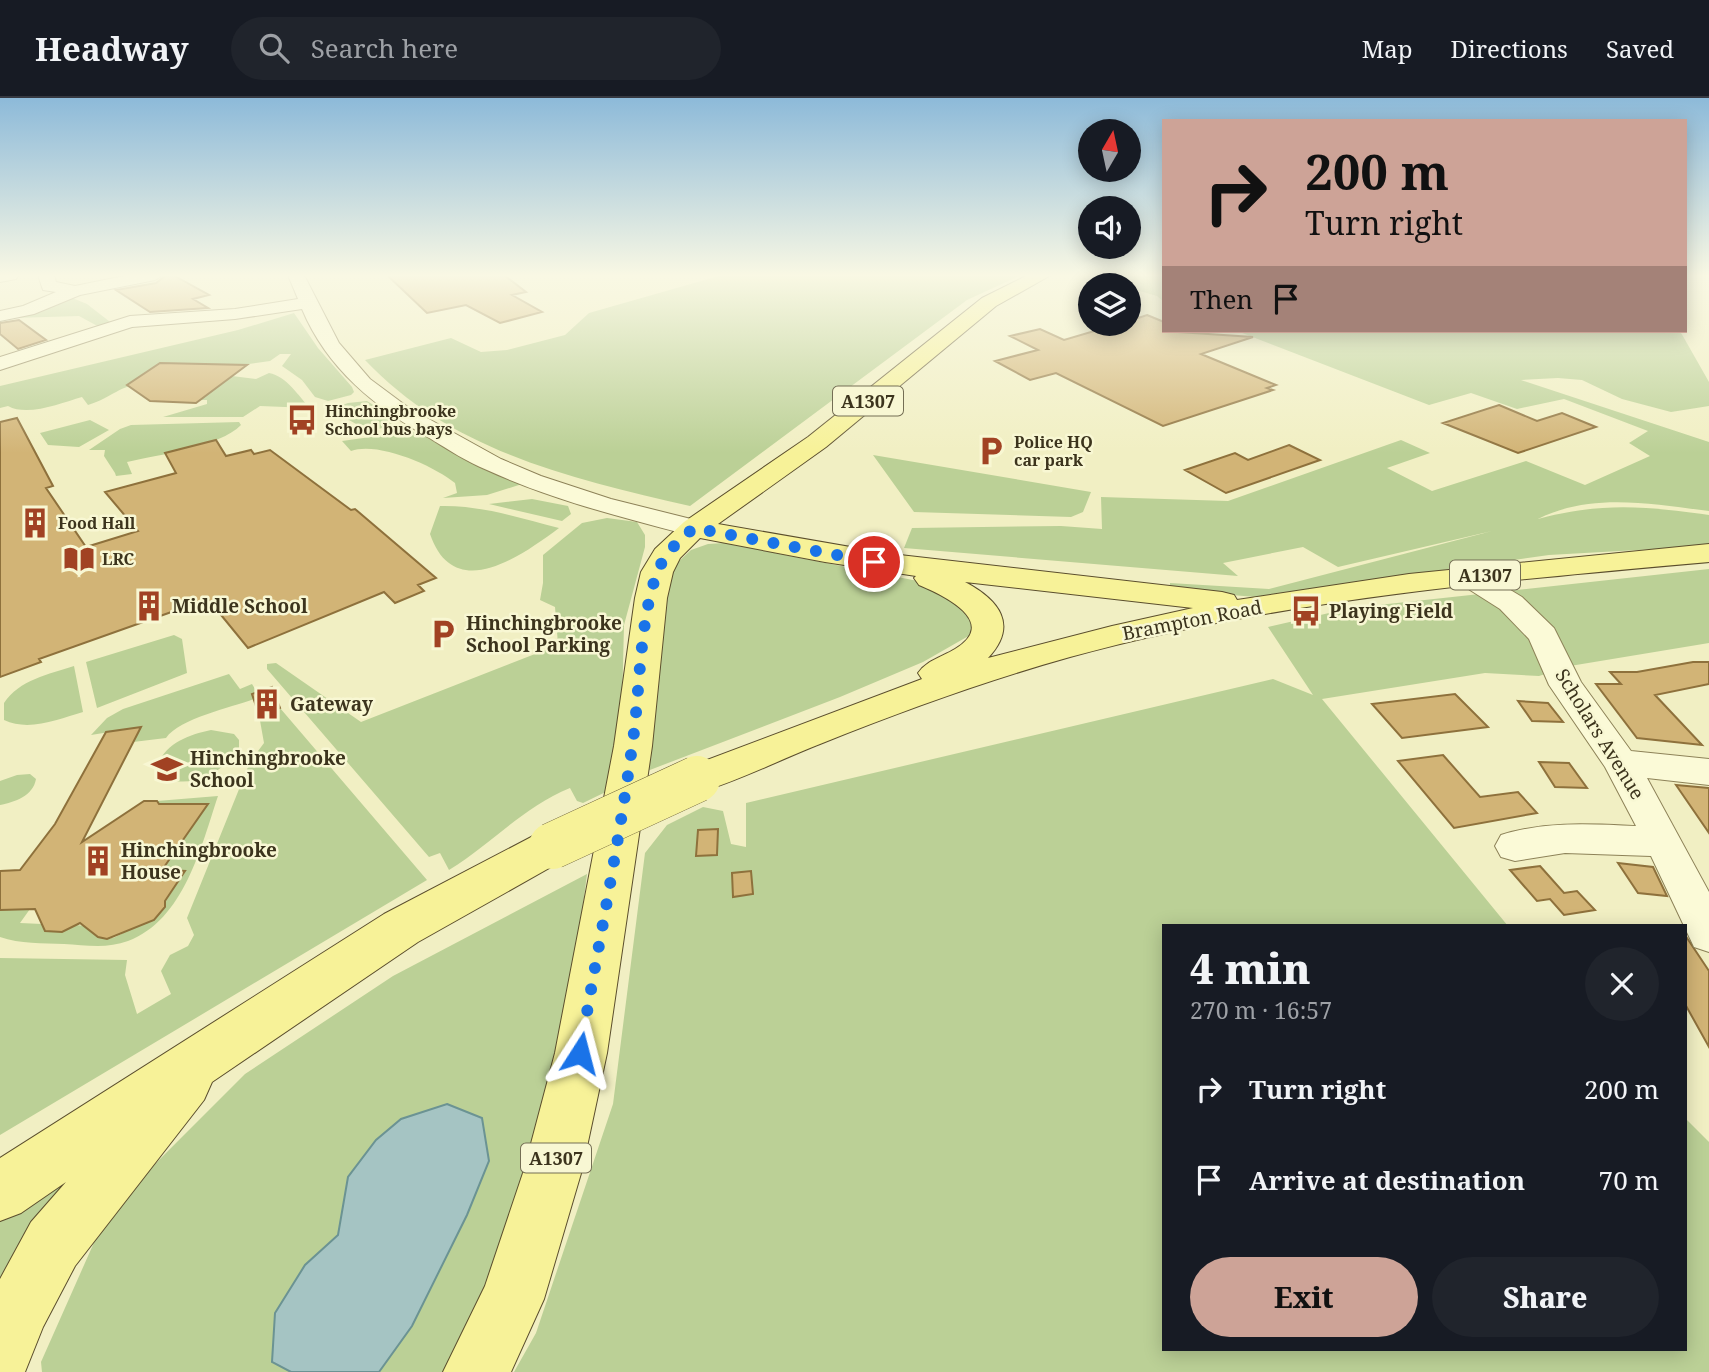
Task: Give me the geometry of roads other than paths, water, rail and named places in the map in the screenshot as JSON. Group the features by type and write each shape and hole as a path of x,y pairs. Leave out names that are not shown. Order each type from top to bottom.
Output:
{"main road":[{"name":"A1307","path":"476,1372 512,1299 553,1170 580,1053 631,760 650,598 657,572 678,541 817,442 949,334"},
{"name":"A1307","path":"694,528 801,550 899,566 1263,606"},
{"name":"Brampton Road","path":"208,1053 401,928 552,846 697,779 869,709 1110,636 1263,606 1469,577 1709,554"},
{"path":"869,709 972,654 983,643 988,627 984,612 974,599 899,566"},
{"path":"1052,584 1076,596 1110,636"},
{"name":"A1307","path":"0,1354 17,1311 53,1244 208,1053"},
{"path":"0,1192 208,1053"}],"street":[{"path":"73,334 80,337"},
{"path":"0,364 90,334"},
{"path":"325,334 349,370 375,394 412,420 492,464 575,496 694,528"},
{"path":"59,344 82,347 96,354"},
{"path":"648,516 657,534 657,572"},
{"name":"Scholars Avenue","path":"1469,577 1511,603 1543,635 1566,685 1620,762 1664,842 1709,934"},
{"path":"1620,762 1709,772"},
{"path":"1515,846 1576,851 1664,842"}],"water":[{"path":"447,1104 482,1118 489,1161 467,1215 412,1326 379,1372 291,1372 272,1362 275,1313 305,1265 338,1235 348,1177 376,1140 401,1119"}],"place":[{"name":"Hinchingbrooke School bus bays","path":"302,420"},
{"name":"Police HQ car park","path":"991,451"},
{"name":"Food Hall","path":"35,523"},
{"name":"LRC","path":"79,559"},
{"name":"Middle School","path":"149,606"},
{"name":"Playing Field","path":"1306,611"},
{"name":"Hinchingbrooke School Parking","path":"443,634"},
{"name":"Gateway","path":"267,704"},
{"name":"Hinchingbrooke School","path":"167,769"},
{"name":"Hinchingbrooke House","path":"98,861"}]}
